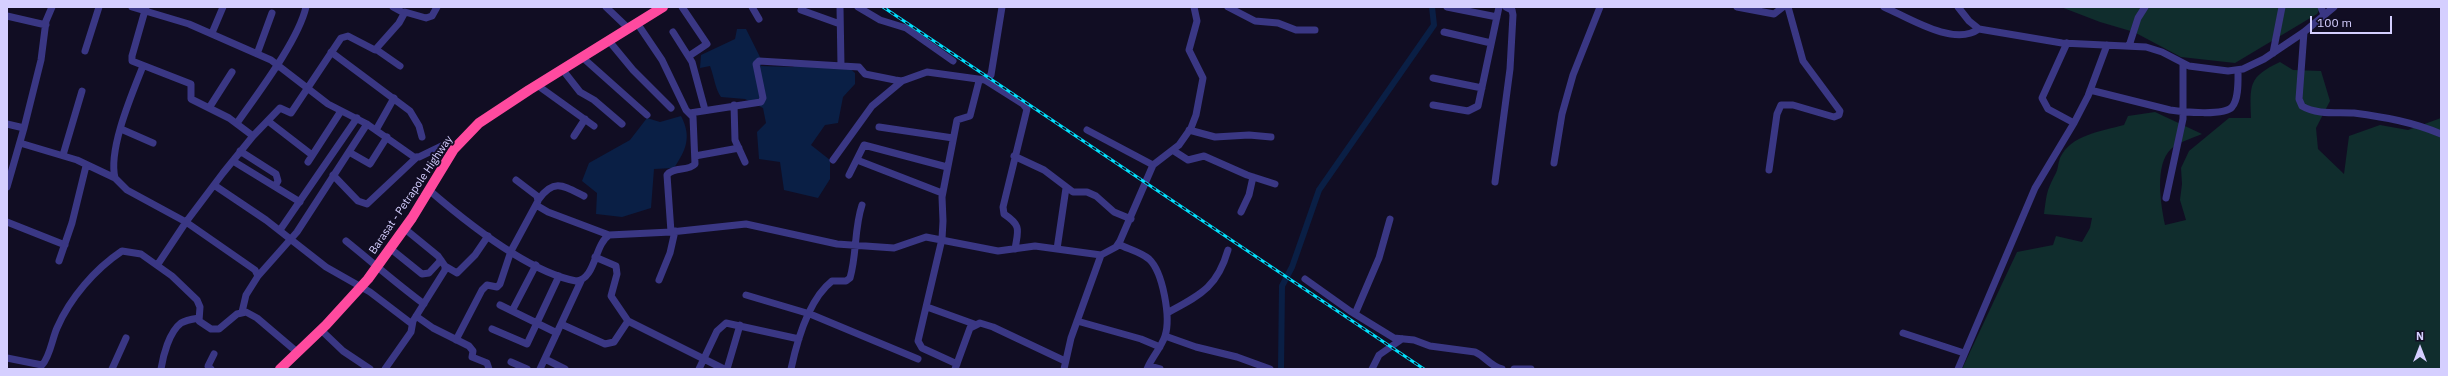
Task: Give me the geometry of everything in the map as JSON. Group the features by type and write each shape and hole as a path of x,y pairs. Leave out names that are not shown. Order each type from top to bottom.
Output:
{"highway":[{"name":"Barasat - Petrapole Highway","path":"280,369 321,330 378,266 405,228 454,149 479,123 562,69 663,7"}],"street":[{"path":"7,187 41,60 46,25 52,7"},
{"path":"85,51 99,7"},
{"path":"132,7 146,8 212,33 277,64 328,104 357,118 387,137 409,154 417,157"},
{"path":"212,33 223,7"},
{"path":"237,123 277,64 299,24 306,7"},
{"path":"393,7 404,13 406,12 426,18 432,16 437,7"},
{"path":"606,7 628,28"},
{"path":"682,7 707,44 689,56"},
{"path":"752,7 759,19"},
{"path":"840,7 841,66"},
{"path":"858,7 880,20 906,28 953,61"},
{"path":"974,324 967,334 956,366 919,346 919,335 927,307 942,239 942,193 953,138 958,119 968,117 971,114 982,80 991,75 1002,7"},
{"path":"1064,369 1077,321 1101,255 1118,244 1131,219 1153,165 1174,151 1190,130 1196,115 1203,81 1200,71 1189,50 1197,21 1194,7"},
{"path":"1447,7 1497,17"},
{"path":"1433,105 1468,111 1473,110 1478,106 1499,7"},
{"path":"1495,182 1510,69 1513,15 1512,10 1506,7"},
{"path":"1554,164 1562,114 1573,75 1600,7"},
{"path":"1737,7 1767,14 1774,14 1783,7"},
{"path":"1769,170 1777,114 1781,105 1793,105 1834,116 1839,115 1840,111 1802,61 1788,7"},
{"path":"1884,7 1928,27 1951,35 1966,36 1979,29"},
{"path":"1958,7 1969,21 1979,29 2067,43 2129,46 2152,49 2183,64 2213,70 2238,70 2273,53 2304,32 2334,7"},
{"path":"2129,46 2138,18 2144,7"},
{"path":"2273,53 2282,7"},
{"path":"2320,7 2324,15"},
{"path":"146,8 131,59 136,64 191,84 191,99 237,123 253,136"},
{"path":"1231,8 1255,21 1278,23 1296,30 1315,30"},
{"path":"801,10 840,24"},
{"path":"257,54 272,13"},
{"path":"377,50 404,13"},
{"path":"7,16 46,25"},
{"path":"637,23 662,60 684,107 694,119 695,156 693,166 671,172 667,175 673,231 670,253 659,280"},
{"path":"673,32 689,56 705,110"},
{"path":"1444,32 1491,42"},
{"path":"2304,32 2299,99 2302,106 2320,112 2352,113 2405,121 2441,134"},
{"path":"158,264 186,222 240,151 280,108 291,113 331,52 345,35 377,50 400,66"},
{"path":"609,41 633,70 671,108"},
{"path":"2067,43 2042,98 2048,109 2074,123"},
{"path":"1958,369 2038,182 2074,123 2090,90 2107,45"},
{"path":"331,52 394,98 414,117 422,137"},
{"path":"582,57 647,115"},
{"path":"690,113 763,100 756,64 759,61 859,67 864,74 902,81"},
{"path":"2166,198 2182,132 2183,64"},
{"path":"115,178 115,160 121,128 143,66"},
{"path":"562,69 580,92 592,98 622,124"},
{"path":"2090,90 2183,112 2223,112 2232,108 2236,97 2238,70"},
{"path":"210,108 232,72"},
{"path":"833,160 872,106 902,81 927,72 982,80 1026,107 1003,207 1004,214 1014,220 1018,226 1015,249"},
{"path":"1433,78 1482,88"},
{"path":"537,85 594,126"},
{"path":"63,155 82,91"},
{"path":"376,130 394,98"},
{"path":"734,105 735,140 745,162"},
{"path":"308,162 341,111"},
{"path":"280,230 300,202 318,172 357,118"},
{"path":"574,136 585,119"},
{"path":"268,121 312,155"},
{"path":"7,124 24,128"},
{"path":"7,358 30,366 43,367 66,310 79,291 122,250 130,250 141,254 158,264 197,300 200,307 199,318 201,324 215,330 223,327 242,312 246,295 258,276 291,239 367,124"},
{"path":"879,127 953,138"},
{"path":"121,128 153,143"},
{"path":"1087,130 1153,165"},
{"path":"1190,130 1215,137 1249,135 1271,137"},
{"path":"349,152 370,164 387,137"},
{"path":"20,142 77,160 86,166 115,178 121,186 136,196 186,222 255,270 258,276"},
{"path":"333,175 358,201 367,204 417,157 448,143 454,149"},
{"path":"849,175 864,145 947,167"},
{"path":"695,156 739,148"},
{"path":"240,151 276,174 278,181 275,186"},
{"path":"1174,151 1188,160 1204,156 1253,177 1275,184"},
{"path":"1014,156 1044,170 1072,192 1091,193 1114,212 1131,219"},
{"path":"233,160 300,202"},
{"path":"857,160 942,193"},
{"path":"59,261 65,245 86,166"},
{"path":"1242,212 1249,195 1253,177"},
{"path":"516,180 548,212 609,235 746,224 830,243 894,248 926,236 998,251 1027,246 1101,255"},
{"path":"214,185 280,230 326,267 360,288 412,324"},
{"path":"456,340 484,287 500,284 511,250 537,202 548,187 556,185 566,187 584,196"},
{"path":"1057,249 1066,188"},
{"path":"429,190 488,236 536,265 570,280 581,281"},
{"path":"791,369 799,339 810,314 828,284 832,281 846,281 850,278 857,245 857,223 862,205"},
{"path":"1355,314 1379,258 1390,219"},
{"path":"7,222 65,245"},
{"path":"405,228 441,260 445,266 457,273 475,254 488,236"},
{"path":"540,369 581,281 588,273 604,239 609,235"},
{"path":"346,241 378,266 391,280 424,304"},
{"path":"1118,244 1144,256 1152,263 1162,289 1167,313 1165,336 1148,367 1160,369"},
{"path":"391,249 422,274 429,273 441,260"},
{"path":"1167,313 1210,286 1223,268 1228,250"},
{"path":"595,257 616,266 617,274 612,296 628,321 704,360 725,369 740,325"},
{"path":"512,311 536,265"},
{"path":"385,369 411,332 412,324 416,316 445,270 445,266"},
{"path":"492,329 526,345 559,276"},
{"path":"1305,279 1355,314 1394,338 1414,340 1430,346 1475,352 1481,354 1492,366 1502,369"},
{"path":"746,295 810,314 918,359"},
{"path":"500,305 557,333"},
{"path":"927,307 974,324 993,326 1065,361"},
{"path":"242,312 257,318 297,352"},
{"path":"416,316 433,328 469,346 473,351 472,357 487,363 489,369"},
{"path":"161,369 166,350 178,326 182,322 199,318"},
{"path":"561,324 605,344 614,342 628,321"},
{"path":"1077,321 1141,339 1160,347"},
{"path":"699,369 720,326 726,323 799,339"},
{"path":"321,330 343,351 370,369"},
{"path":"1903,333 1964,353"},
{"path":"1165,336 1191,345 1237,357 1269,369"},
{"path":"112,369 126,338"},
{"path":"1372,369 1379,355 1402,339"},
{"path":"211,369 208,366 214,354"},
{"path":"545,359 565,369"},
{"path":"511,362 527,369"},
{"path":"1514,369 1531,369"}],"green space":[{"path":"2061,7 2321,7 2317,14 2235,63 2181,57 2134,32 2100,22"},
{"path":"2280,62 2293,70 2321,71 2330,101 2316,128 2318,149 2344,174 2349,136 2380,125 2408,130 2441,118 2441,369 1962,369 2017,252 2053,245 2056,236 2082,242 2090,228 2092,218 2044,214 2047,193 2057,171 2060,158 2071,144 2088,135 2124,125 2128,116 2155,112 2202,134 2182,142 2171,149 2162,165 2160,186 2165,225 2186,220 2180,200 2182,184 2181,168 2189,151 2229,118 2251,118 2251,90 2253,83 2262,72"}],"water":[{"path":"737,29 746,29 761,59 761,66 793,67 799,62 847,66 855,73 855,84 843,97 838,123 825,125 811,145 830,160 830,179 818,198 784,190 780,162 759,159 757,132 766,123 763,108 745,99 721,97 710,66 700,68 701,55 735,39"},
{"path":"681,116 686,130 686,143 682,155 674,168 654,169 651,208 622,217 596,214 597,193 582,181 589,163 630,140 647,118 660,122"}],"waterway":[{"path":"1281,369 1282,286 1292,267 1319,190 1434,25 1432,7"}],"railway":[{"path":"883,7 1424,369"}]}
